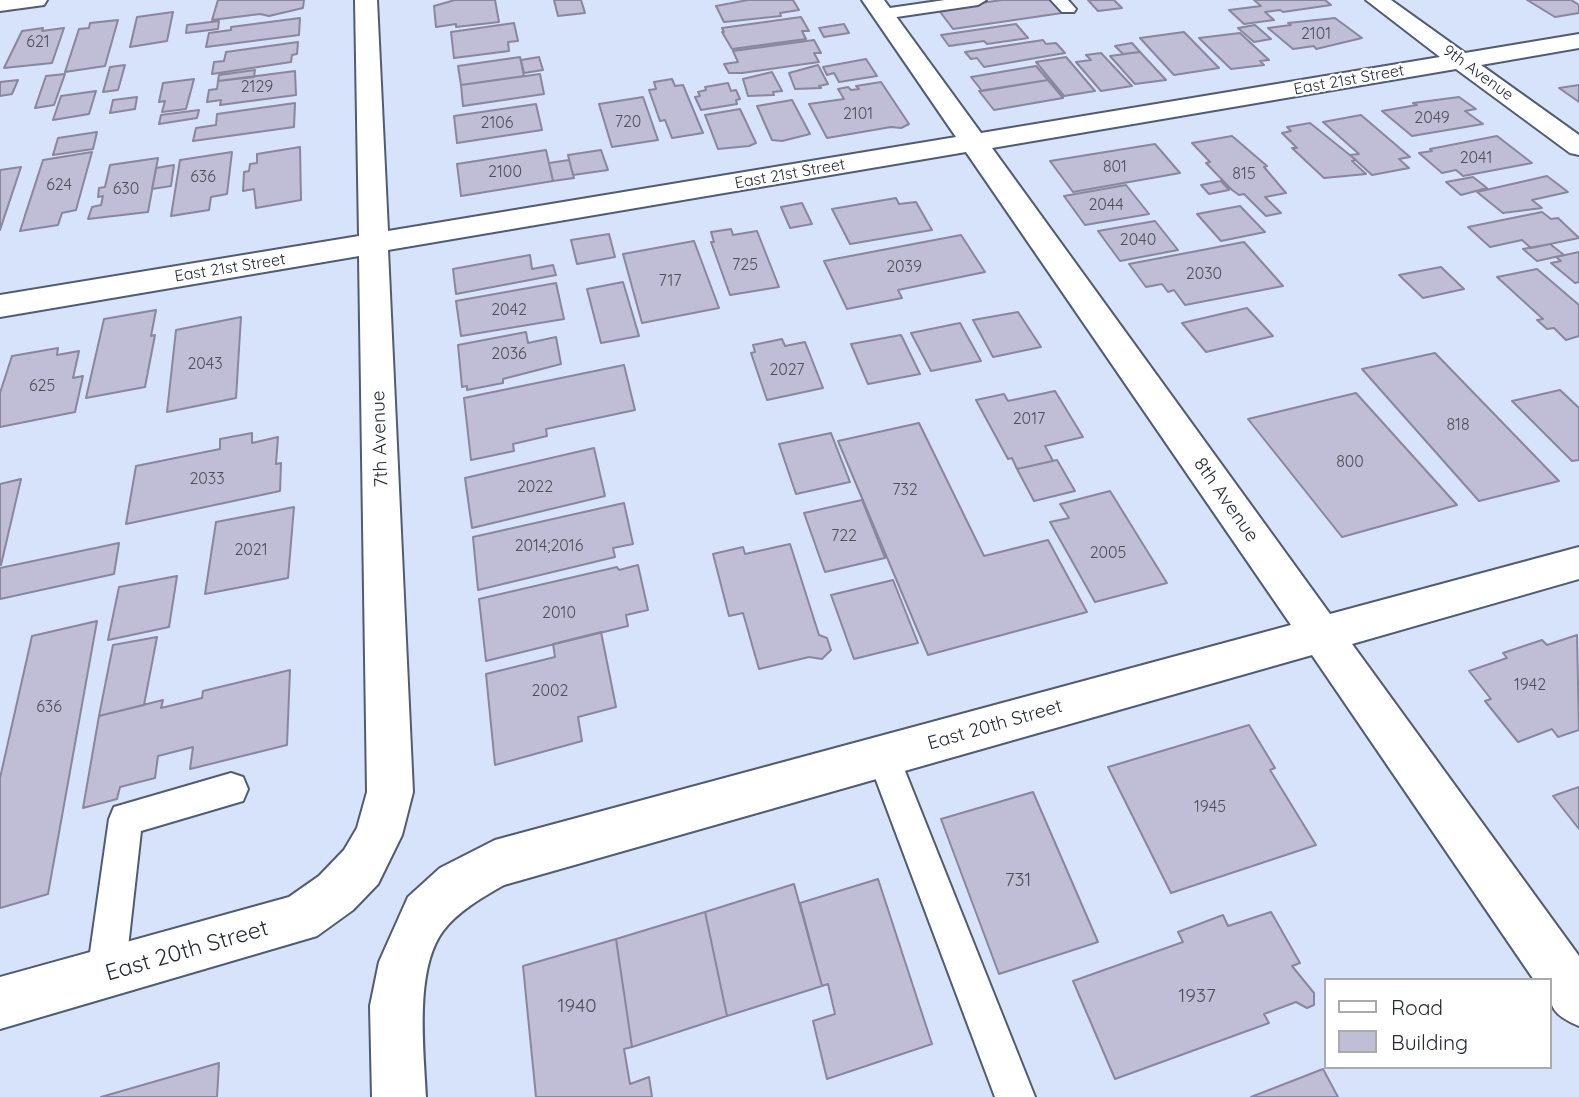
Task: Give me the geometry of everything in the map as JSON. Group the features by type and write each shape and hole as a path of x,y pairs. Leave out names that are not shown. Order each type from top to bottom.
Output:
{"street":[{"path":"0,4 36,0"},
{"name":"7th Avenue","path":"359,871 382,830 390,792 366,0"},
{"name":"9th Avenue","path":"1377,0 1579,147"},
{"name":"8th Avenue","path":"878,7 1579,1000"},
{"name":"East 21st Street","path":"0,306 1579,41"},
{"name":"East 20th Street","path":"399,1097 396,1006 404,962 425,914 457,885 495,864 1579,563"},
{"name":"East 20th Street","path":"0,1003 300,919 330,900 359,871"}],"lane":[{"path":"878,7 978,0"},
{"path":"883,756 1015,1097"},
{"path":"106,974 126,819 231,789"}],"building":[{"path":"218,0 304,0 303,8 269,16 260,14 212,20"},
{"path":"455,0 495,0 499,22 436,27 434,6"},
{"path":"554,0 581,0 585,13 558,16"},
{"path":"748,0 793,0 799,10 780,13 781,16 724,22 716,6"},
{"path":"1002,0 1050,0 1062,13 953,29 938,9"},
{"path":"1088,0 1114,0 1122,8 1098,11"},
{"path":"1254,0 1325,0 1331,5 1265,12 1274,20 1244,24 1229,10 1261,6"},
{"path":"1527,0 1571,0 1579,5 1579,13 1555,17"},
{"path":"173,12 167,41 130,47 137,17"},
{"path":"801,17 809,31 802,31 806,39 732,49 722,32 722,28"},
{"path":"300,18 299,35 206,47 209,33 231,30 231,27"},
{"path":"1335,18 1362,38 1316,49 1314,46 1293,49 1268,28 1291,25 1288,23"},
{"path":"118,20 105,66 65,72 79,29 89,28 90,23"},
{"path":"219,21 218,29 186,33 187,25"},
{"path":"514,23 518,41 508,42 509,51 454,58 451,32"},
{"path":"844,24 849,33 824,37 819,28"},
{"path":"1016,24 1028,38 949,46 941,35"},
{"path":"1255,25 1271,39 1254,42 1238,28"},
{"path":"43,28 42,31 64,28 52,63 4,68 22,31"},
{"path":"1184,32 1219,68 1174,75 1140,38"},
{"path":"1240,33 1269,60 1260,61 1264,65 1231,69 1199,38"},
{"path":"814,40 821,53 814,53 819,62 742,73 729,73 724,64 738,62 733,51"},
{"path":"1043,40 1046,44 1056,43 1065,53 984,67 977,58 971,59 965,52"},
{"path":"298,42 297,54 292,55 291,62 212,74 214,62 224,61 226,52"},
{"path":"1132,43 1140,52 1123,54 1115,46"},
{"path":"1140,52 1166,80 1135,84 1110,56"},
{"path":"1101,53 1132,86 1101,91 1076,62 1091,60 1086,55"},
{"path":"520,57 524,76 461,85 458,66"},
{"path":"539,57 543,70 524,73 521,60"},
{"path":"1066,57 1095,91 1064,96 1036,62"},
{"path":"866,59 877,76 839,82 834,73 827,75 823,67"},
{"path":"125,65 118,90 103,92 110,67"},
{"path":"818,65 828,84 819,86 821,88 795,89 789,73"},
{"path":"1036,66 1048,80 982,91 971,77"},
{"path":"255,70 254,77 218,81 219,75"},
{"path":"295,71 296,95 220,105 221,100 207,102 209,90 217,89 218,81"},
{"path":"772,72 782,91 773,92 774,95 748,96 743,79"},
{"path":"65,74 54,105 35,108 46,76"},
{"path":"540,74 544,94 463,106 461,85"},
{"path":"194,79 186,109 162,112 165,101 159,102 163,83"},
{"path":"672,79 675,86 683,85 703,133 672,138 665,120 660,121 649,90 656,89 654,82"},
{"path":"18,80 12,94 0,96 0,82"},
{"path":"1048,80 1063,98 994,110 979,91"},
{"path":"881,82 909,124 901,128 891,127 827,138 809,104 844,99 838,89 859,89 856,86"},
{"path":"728,83 731,91 736,90 740,99 736,100 737,104 701,110 695,97 700,96 698,92 706,90 705,87"},
{"path":"1579,85 1579,102 1559,88"},
{"path":"96,91 89,114 53,120 61,96"},
{"path":"137,97 135,109 110,113 113,100"},
{"path":"643,97 658,140 612,147 599,104"},
{"path":"1459,97 1476,109 1465,111 1483,124 1412,136 1382,111 1417,105 1413,103"},
{"path":"792,100 810,134 782,141 772,140 757,106"},
{"path":"295,103 294,127 193,141 196,128 216,125 217,114"},
{"path":"536,104 542,130 457,143 454,116"},
{"path":"740,109 756,143 718,149 705,115"},
{"path":"199,110 197,118 159,124 161,115"},
{"path":"1361,115 1410,157 1399,159 1409,168 1372,175 1350,155 1359,154 1323,122"},
{"path":"1310,123 1356,160 1352,161 1366,174 1324,178 1292,148 1297,148 1282,133 1291,131 1287,127"},
{"path":"97,132 93,149 53,155 58,138"},
{"path":"1232,136 1267,166 1264,167 1286,193 1265,197 1281,213 1266,216 1244,194 1239,195 1232,190 1206,163 1210,162 1192,143"},
{"path":"1497,136 1532,163 1463,176 1456,170 1442,173 1419,153 1432,151 1430,149"},
{"path":"1155,144 1180,173 1073,192 1050,161"},
{"path":"300,147 301,200 256,208 254,189 243,191 244,172 249,171 250,164 257,163 257,154"},
{"path":"546,150 553,181 461,196 457,164"},
{"path":"601,150 608,170 573,175 568,155"},
{"path":"92,152 76,210 62,213 58,225 20,231 43,160"},
{"path":"232,152 227,194 211,197 209,210 171,216 180,160"},
{"path":"158,158 148,212 88,219 92,207 101,205 103,196 98,197 99,188 105,187 110,165"},
{"path":"569,160 574,178 553,181 549,163"},
{"path":"174,165 171,186 152,189 156,168"},
{"path":"21,167 0,230 0,170"},
{"path":"1547,176 1568,192 1532,200 1542,208 1503,213 1477,192"},
{"path":"1473,177 1487,188 1461,195 1446,182"},
{"path":"1221,181 1229,190 1209,194 1201,185"},
{"path":"1126,185 1149,214 1085,225 1064,196"},
{"path":"896,198 899,204 916,202 932,230 850,244 832,209"},
{"path":"802,203 812,224 790,228 781,207"},
{"path":"1240,206 1265,232 1221,241 1197,214"},
{"path":"1542,212 1551,219 1558,218 1579,238 1531,248 1522,240 1490,247 1468,227"},
{"path":"1155,221 1178,250 1120,261 1098,231"},
{"path":"731,229 733,235 757,231 779,287 730,295 711,242 714,242 711,232"},
{"path":"609,234 615,257 577,264 571,240"},
{"path":"961,235 985,272 898,290 902,298 847,309 824,261"},
{"path":"694,241 719,308 642,323 623,254"},
{"path":"1244,242 1283,286 1185,305 1174,290 1168,292 1162,284 1146,287 1129,264"},
{"path":"1550,244 1564,255 1537,261 1523,249"},
{"path":"1579,252 1579,282 1575,283 1551,263 1561,261 1556,257"},
{"path":"530,255 532,269 553,265 556,275 456,294 453,269"},
{"path":"1441,267 1464,289 1423,298 1399,275"},
{"path":"1537,269 1579,305 1579,336 1566,340 1554,328 1547,329 1537,320 1543,319 1497,277"},
{"path":"623,282 639,336 601,343 587,289"},
{"path":"556,283 564,319 461,336 456,301"},
{"path":"1247,308 1273,336 1206,352 1182,323"},
{"path":"156,310 151,336 155,335 145,387 86,398 104,319"},
{"path":"1018,312 1041,347 993,357 973,320"},
{"path":"241,317 236,398 167,412 176,330"},
{"path":"960,323 981,361 931,371 911,333"},
{"path":"526,332 528,343 556,337 561,364 503,379 503,383 467,390 467,386 462,387 458,345"},
{"path":"901,335 920,374 868,384 851,344"},
{"path":"782,339 785,346 805,342 823,388 767,400 751,353 755,352 753,345"},
{"path":"58,348 57,355 79,351 73,378 83,376 75,412 0,427 0,393 12,356"},
{"path":"1435,353 1559,481 1479,501 1362,369"},
{"path":"624,365 635,410 546,429 547,436 513,444 514,451 471,460 464,398"},
{"path":"1560,390 1579,408 1579,460 1572,461 1512,401"},
{"path":"1055,391 1083,437 1045,446 1053,461 1017,469 1012,458 1008,459 976,400 1004,394 1008,401"},
{"path":"1356,393 1457,505 1342,537 1248,419"},
{"path":"919,423 984,556 1048,540 1087,612 928,655 838,441"},
{"path":"252,433 252,443 278,437 276,464 281,463 280,491 126,524 136,466 220,449 220,439"},
{"path":"831,433 850,482 796,494 779,444"},
{"path":"594,448 605,496 472,528 465,478"},
{"path":"1057,460 1075,491 1034,501 1017,469"},
{"path":"21,479 1,565 0,565 0,484"},
{"path":"1110,491 1167,583 1095,602 1050,522 1069,518 1060,504"},
{"path":"862,500 885,558 825,572 804,513"},
{"path":"624,503 633,544 613,548 615,557 478,590 473,537"},
{"path":"294,507 288,578 205,594 216,522"},
{"path":"119,543 114,574 0,599 0,568"},
{"path":"790,544 819,635 827,638 831,650 822,659 809,657 759,669 743,613 729,616 713,554 743,547 745,554"},
{"path":"638,565 648,610 626,615 628,626 486,661 479,599 617,567 619,570"},
{"path":"177,576 169,627 108,640 119,587"},
{"path":"893,580 918,643 854,659 831,595"},
{"path":"97,621 48,894 0,908 0,778 32,636"},
{"path":"601,632 616,707 578,717 582,741 495,765 486,674 555,657 553,644"},
{"path":"1577,635 1579,730 1558,737 1552,729 1518,742 1485,701 1491,699 1469,671 1507,658 1503,653 1542,640 1547,645"},
{"path":"157,637 144,705 99,716 113,645"},
{"path":"290,670 287,745 190,769 193,747 158,756 155,778 120,787 117,799 83,808 99,716 163,700 161,708 202,698 203,691"},
{"path":"1249,725 1275,768 1270,770 1316,845 1171,893 1108,767"},
{"path":"1579,787 1579,829 1553,796"},
{"path":"1033,792 1098,942 999,974 941,819"},
{"path":"878,879 932,1044 827,1079 813,1021 835,1014 828,984 822,986 800,903"},
{"path":"794,884 822,986 727,1016 705,912"},
{"path":"705,912 727,1016 632,1047 616,939"},
{"path":"1271,912 1300,963 1292,966 1314,993 1314,1005 1307,1008 1296,1002 1264,1014 1269,1023 1115,1079 1073,981 1183,942 1178,932 1223,915 1228,926"},
{"path":"616,939 632,1047 624,1049 630,1084 649,1077 652,1097 536,1097 523,966"},
{"path":"219,1063 217,1097 101,1097"},
{"path":"1323,1069 1338,1097 1251,1097"}]}
